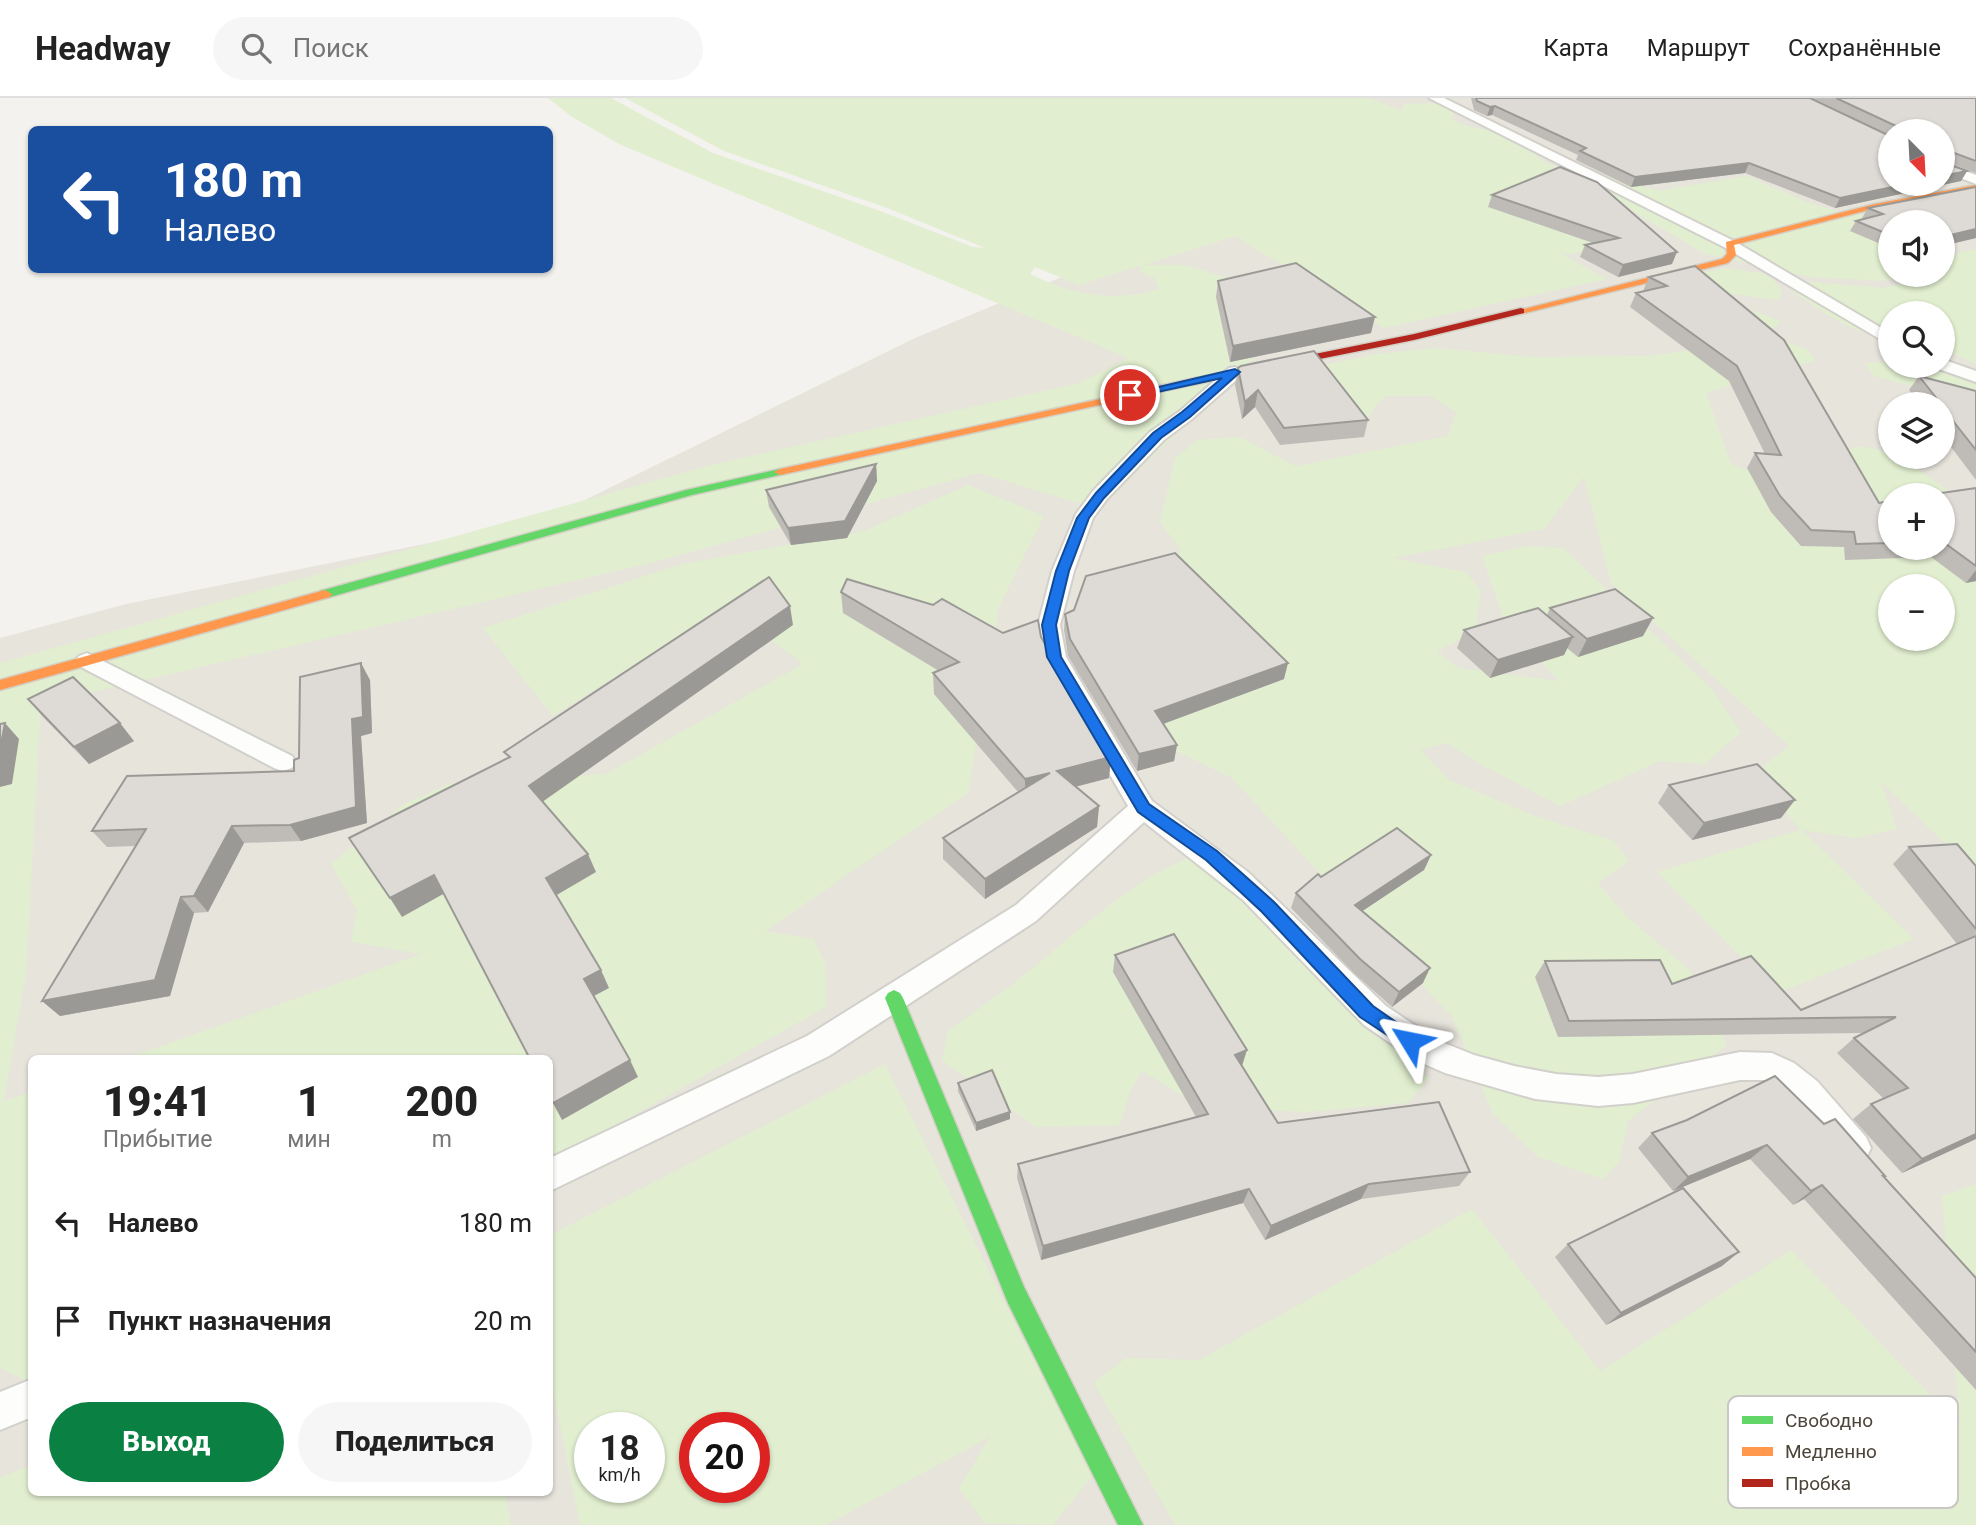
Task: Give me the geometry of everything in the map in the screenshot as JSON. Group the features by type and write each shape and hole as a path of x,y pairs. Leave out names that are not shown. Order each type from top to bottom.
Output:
{"street":[{"path":"0,685 691,492 1235,372 1415,337 1712,265 1730,259 1729,244 1875,206 1976,185"},
{"path":"894,998 1016,1294 1131,1525"}],"lane":[{"path":"1435,98 1729,244 1878,333"},
{"path":"1955,173 1976,185"},
{"path":"1955,369 1976,377"},
{"path":"1235,372 1186,415 1157,436 1100,495 1083,518 1063,571 1049,625 1054,657 1143,808 1211,856 1268,907 1367,1012 1410,1041 1456,1063 1549,1087 1584,1092 1619,1091 1747,1065 1770,1066 1789,1075 1878,1175"},
{"path":"87,661 283,762"},
{"path":"553,1174 818,1046 1026,913 1143,808"},
{"path":"0,1411 28,1400"}],"shaded area":[{"path":"1101,98 1976,98 1976,1525 0,1525 0,638 126,604 544,520 915,338 1290,182"}],"green space":[{"path":"548,98 611,98 713,153 883,212 973,247 985,248 887,208 724,151 625,98 1369,98 1402,111 1404,104 1443,103 1455,108 1451,119 1469,127 1499,131 1523,141 1540,159 1559,168 1552,170 1566,175 1642,241 1563,255 1607,279 1384,328 1235,236 1144,265 1184,265 1222,276 1257,296 1265,319 1252,360 1098,509 979,473 647,564 41,704 26,973 4,1101 28,1093 28,1382 0,1368 0,663 715,464 1080,383 1128,358 619,144 572,117","holes":["1142,265 1139,271 1154,278 1159,289 1110,296 1061,287 1030,274 1035,267 1079,285"]},
{"path":"1597,173 1658,191 1747,176 1809,203 1844,213 1878,216 1878,280 1810,277 1705,254 1582,181 1585,175"},
{"path":"1976,249 1976,364 1955,354 1955,301 1878,301 1878,337 1851,327 1792,291 1800,281 1883,288 1955,287 1955,253"},
{"path":"1726,268 1769,276 1782,289 1778,300 1733,294 1720,295 1781,322 1774,328 1749,327 1690,275"},
{"path":"1774,338 1807,349 1816,360 1706,393 1731,464 1812,495 1845,452 1858,447 1878,450 1878,469 1916,469 1937,483 1878,483 1878,560 1955,560 1955,496 1976,511 1976,873 1881,782 1897,829 1856,838 1802,830 1914,939 1777,993 1657,872 1800,830 1767,789 1761,768 1789,746 1611,583 1584,477 1544,529 1392,558 1466,572 1481,591 1475,632 1437,651 1458,668 1559,681 1505,623 1482,556 1527,546 1563,548 1711,688 1741,732 1704,764 1660,761 1560,806 1446,743 1421,750 1449,780 1535,816 1614,841 1629,861 1598,883 1626,916 1690,970 1727,1045 1628,1121 1619,1162 1603,1179 1538,1157 1493,1114 1452,1017 1232,778 1133,730 1109,637 1181,550 1160,522 1175,458 1198,440 1239,437 1296,466 1448,436 1456,412 1431,396 1386,396 1376,405 1367,420 1315,367 1376,354 1438,348 1532,357 1649,356"},
{"path":"1878,362 1878,377 1874,376 1865,363"},
{"path":"1955,376 1976,382 1976,403 1955,397 1955,392 1934,392 1882,378 1955,378"},
{"path":"968,485 1044,516 999,607 968,793 765,931 813,939 825,963 826,1007 553,1160 553,1055 136,1055 421,954 351,942 357,910 331,864 404,804 452,783 606,774 803,664 726,607 553,716 483,628 682,564 864,531"},
{"path":"1192,856 1268,914 1333,995 1429,1078 1408,1103 1309,1112 1203,1108 1142,1071 1130,1091 1120,1125 1036,1127 942,1060 948,1031 1009,987 1119,898 1166,868"},
{"path":"885,1064 1092,1476 1053,1525 984,1523 959,1488 990,1437 826,1525 580,1525 576,1503 665,1503 665,1412 574,1412 574,1495 553,1390 553,1233"},
{"path":"1976,1184 1976,1525 1175,1525 1094,1383 1126,1358 1199,1360 1472,1209 1600,1371 1791,1250 1931,1396 1728,1396 1728,1508 1958,1508 1958,1424 1960,1426 1942,1196"},
{"path":"28,1466 28,1496 506,1496 511,1525 0,1525 0,1478"}],"building":[{"path":"1476,98 1810,98 1878,130 1878,190 1840,198 1749,163 1635,177 1580,151 1586,148 1495,106 1490,107"},
{"path":"1836,98 1976,98 1976,161 1955,153 1955,119 1881,119"},
{"path":"1560,167 1597,182 1677,252 1623,265 1585,245 1619,238 1492,195"},
{"path":"1955,167 1967,171 1955,173"},
{"path":"1976,187 1976,229 1955,234 1955,210 1878,212 1868,208 1930,196 1955,196 1955,191"},
{"path":"1878,215 1878,230 1856,221"},
{"path":"1296,263 1375,317 1233,346 1218,281"},
{"path":"1695,266 1784,340 1878,501 1878,543 1856,544 1854,532 1811,530 1780,496 1755,453 1781,455 1737,366 1636,293 1667,286 1649,277"},
{"path":"1314,351 1368,420 1284,428 1258,390 1245,402 1238,368"},
{"path":"1921,378 1976,391 1976,450 1955,423 1955,392 1932,392"},
{"path":"876,464 845,521 788,528 766,490"},
{"path":"1976,488 1976,566 1955,551 1955,491"},
{"path":"1175,553 1288,663 1155,711 1177,745 1139,754 1070,639 1065,614 1074,610 1086,576"},
{"path":"769,577 790,606 529,786 588,854 546,878 601,970 584,979 630,1060 553,1103 553,1055 528,1055 434,875 390,898 349,838 510,757 504,752"},
{"path":"847,579 933,605 942,599 1003,633 1038,620 1041,637 1111,757 1057,771 1099,806 985,879 943,838 1050,773 1025,779 933,673 959,662 841,592"},
{"path":"1615,589 1653,618 1587,639 1550,608"},
{"path":"1538,608 1573,637 1498,660 1464,630"},
{"path":"361,663 363,717 352,719 356,807 290,825 232,826 194,896 181,897 155,980 42,1001 146,829 92,831 127,776 294,771 294,760 299,758 300,677"},
{"path":"73,677 120,723 74,747 28,699"},
{"path":"5,723 0,749 0,724"},
{"path":"1757,764 1795,800 1704,823 1669,785"},
{"path":"1397,828 1431,855 1355,905 1430,968 1399,992 1360,959 1296,893 1318,874 1321,877"},
{"path":"1957,844 1976,866 1976,929 1909,847"},
{"path":"1174,934 1247,1050 1235,1055 1278,1123 1439,1102 1470,1172 1369,1184 1271,1226 1249,1189 1043,1246 1018,1164 1208,1114 1115,955"},
{"path":"1976,936 1976,1134 1922,1159 1871,1104 1908,1088 1854,1038 1896,1017 1569,1021 1545,961 1660,960 1672,984 1751,956 1801,1010"},
{"path":"992,1070 1010,1112 976,1123 958,1083"},
{"path":"1775,1076 1824,1124 1835,1119 1976,1278 1976,1352 1822,1185 1811,1191 1767,1145 1688,1177 1652,1133 1687,1120"},
{"path":"1683,1188 1739,1252 1621,1313 1568,1244"}],"traffic: fast":[{"path":"325,594 690,492 780,472"},
{"path":"894,998 1016,1295 1131,1525"}],"traffic: slow":[{"path":"1521,311 1725,261 1732,255 1729,244 1875,206 1976,187"},
{"path":"780,472 1196,381"},
{"path":"0,685 325,594"}],"traffic: jam":[{"path":"1196,381 1414,337 1521,311"}],"route":[{"path":"1130,395 1235,372 1186,415 1157,436 1100,495 1083,518 1063,571 1049,625 1054,657 1143,808 1211,856 1268,907 1367,1012 1410,1041"}]}
